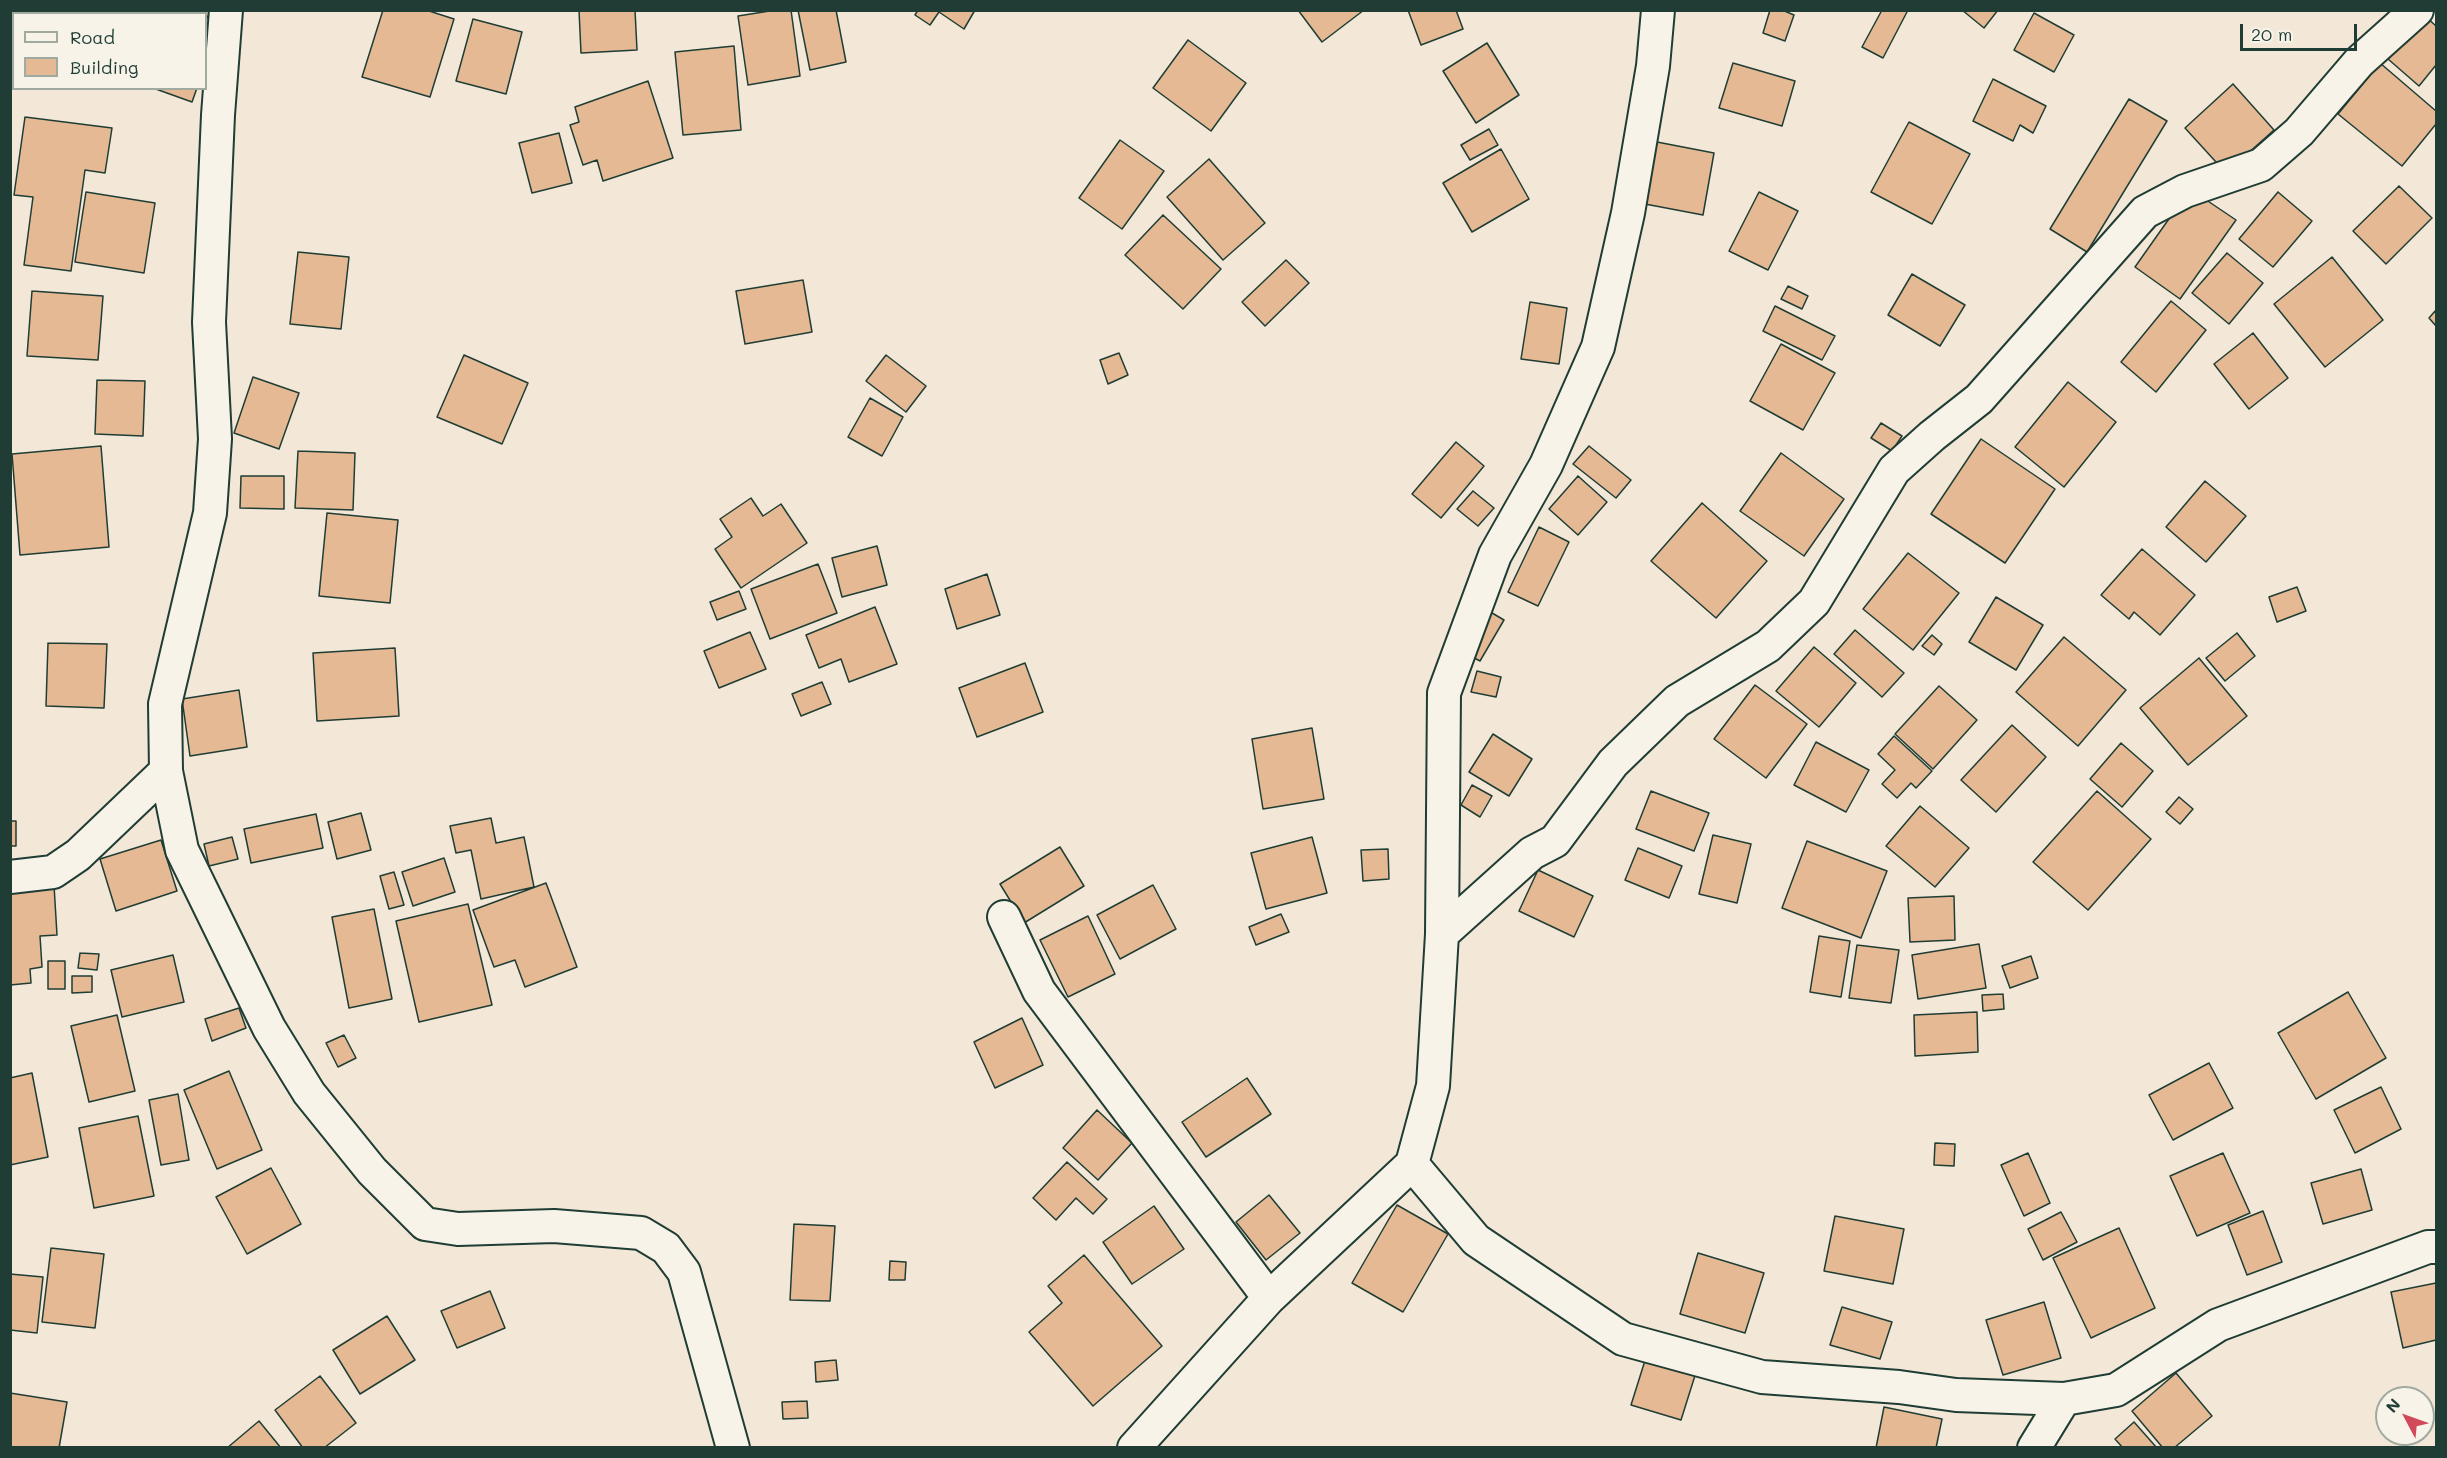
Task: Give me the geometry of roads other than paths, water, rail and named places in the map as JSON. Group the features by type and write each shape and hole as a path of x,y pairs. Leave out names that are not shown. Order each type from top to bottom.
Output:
{"street":[{"path":"226,10 209,322 215,439 210,513 165,704 166,771 182,850 269,1028 309,1093 365,1162 425,1224 458,1229 554,1227 641,1233 666,1248 684,1272 733,1448"},
{"path":"1134,1448 1269,1298 1412,1164 1433,1086 1442,934 1444,693 1495,555 1546,465 1598,347 1628,213 1653,66 1658,10"},
{"path":"1442,934 1532,853 1555,841 1613,763 1677,701 1768,646 1814,602 1894,470 1979,399 2145,212 2185,191 2261,165 2299,132 2359,62 2416,10"},
{"path":"10,877 53,872 166,771"},
{"path":"1004,917 1039,991 1269,1298"},
{"path":"1412,1164 1476,1240 1623,1339 1762,1377 1899,1387 1956,1395 2064,1399 2116,1390 2218,1325 2428,1247 2436,1248"},
{"path":"2034,1448 2064,1399"}]}
